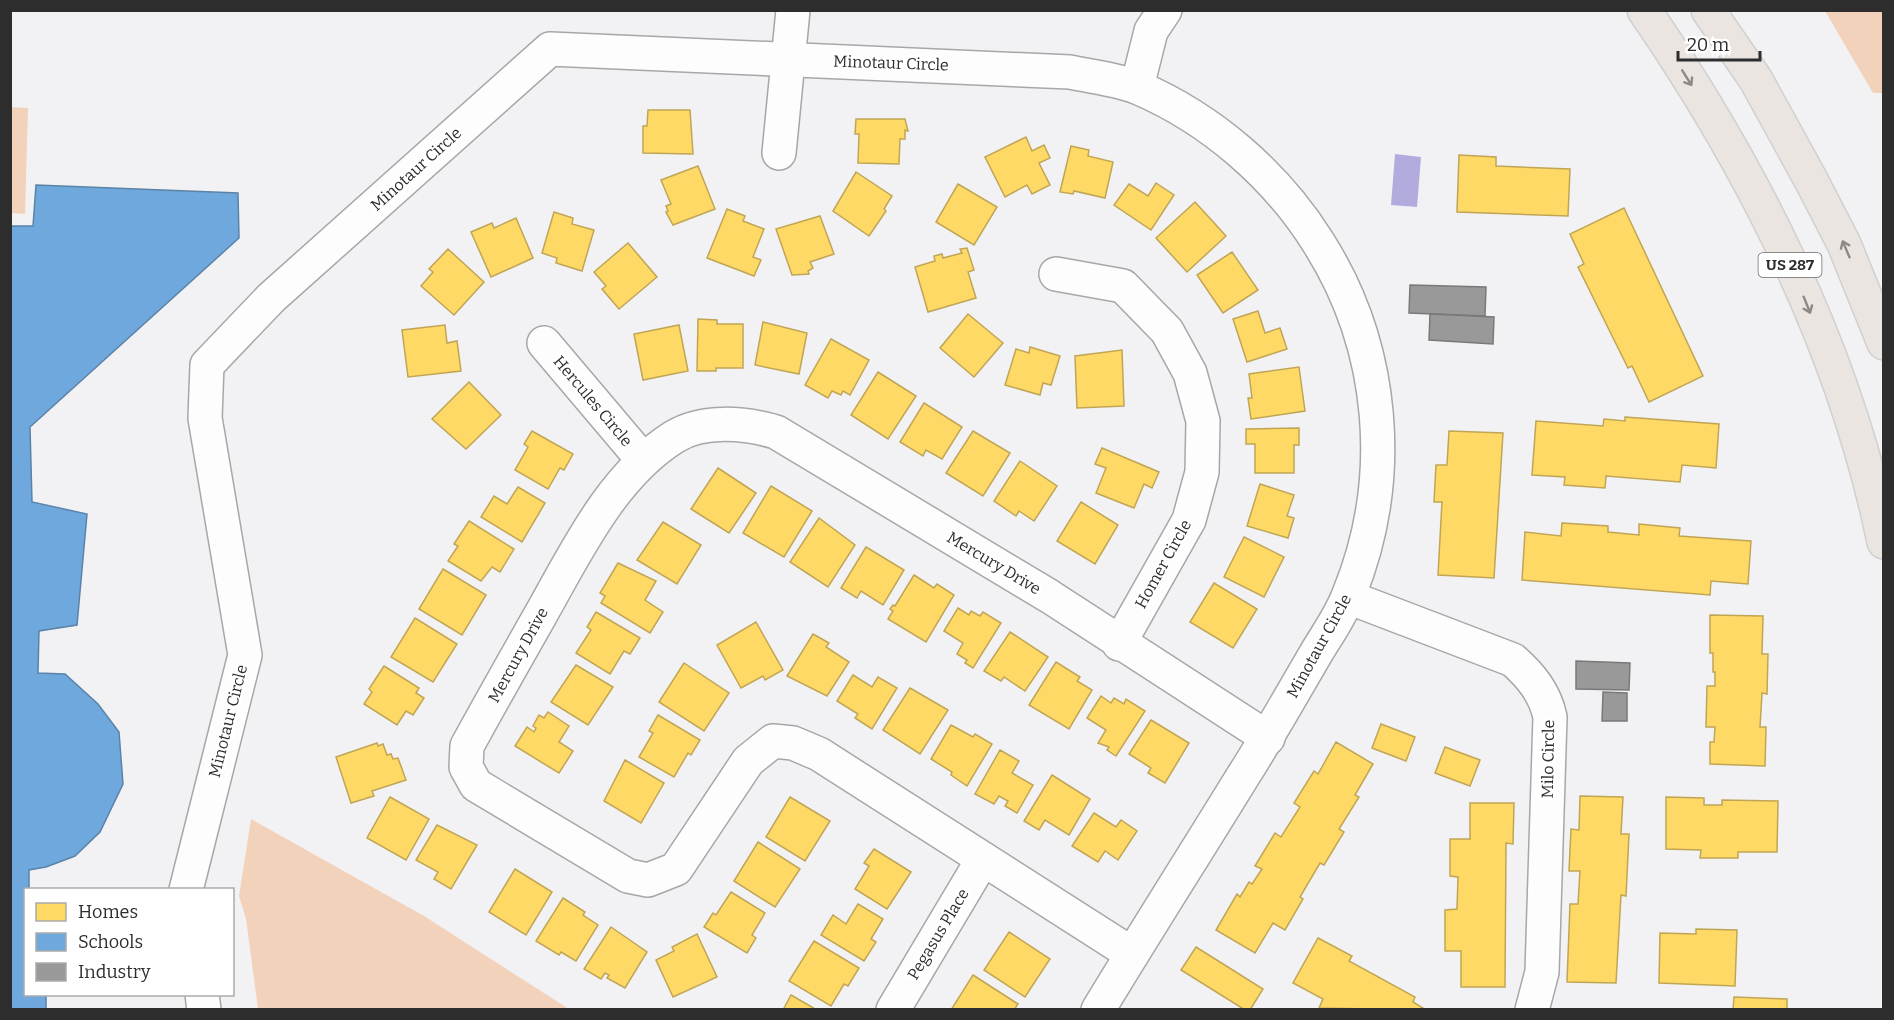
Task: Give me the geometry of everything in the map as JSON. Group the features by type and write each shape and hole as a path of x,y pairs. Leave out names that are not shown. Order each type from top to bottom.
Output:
{"main road":[{"name":"US 287","path":"1644,10 1739,162 1795,276 1856,433 1884,542"},
{"name":"US 287","path":"1708,10 1756,80 1812,182 1844,244 1884,343"}],"street":[{"path":"779,153 793,10"},
{"path":"1137,87 1151,31 1165,10"},
{"name":"Minotaur Circle","path":"187,888 245,655 205,418 207,364 271,298 550,49 1070,72 1137,87 1205,124 1250,160 1293,206 1333,266 1363,337 1378,411 1379,468 1367,543 1348,597 1268,738 1098,1010"},
{"name":"Homer Circle","path":"1056,274 1123,286 1167,331 1190,373 1203,422 1202,472 1189,520 1119,644"},
{"name":"Hercules Circle","path":"543,343 643,460"},
{"name":"Mercury Drive","path":"1132,954 819,754 793,743 773,741 748,760 676,869 648,880 628,876 476,785 465,767 467,746 566,570 608,504 643,460 676,435 715,424 756,426 776,432 1049,596 1119,644 1268,738"},
{"name":"Milo Circle","path":"1348,597 1514,660 1533,678 1548,707 1550,717 1542,972 1532,1010"},
{"name":"Pegasus Place","path":"893,1010 983,859"}],"shaded area":[{"path":"1825,11 1883,11 1883,93 1873,93"},
{"path":"11,107 28,108 25,214 11,213"},
{"path":"1395,154 1421,157 1417,207 1391,205"},
{"path":"251,819 424,916 569,1009 258,1009 246,919 239,896"}],"building: Homes":[{"path":"648,110 690,110 693,154 643,153 643,126 647,126"},
{"path":"856,119 905,119 908,131 905,130 905,139 900,139 899,164 858,163 859,134 855,134"},
{"path":"1026,137 1032,151 1044,145 1050,158 1039,163 1050,185 1032,194 1027,185 1005,197 985,157"},
{"path":"1071,146 1089,150 1088,156 1113,162 1105,198 1074,191 1073,194 1060,192"},
{"path":"1459,155 1496,157 1496,166 1570,169 1568,216 1457,212"},
{"path":"698,166 715,209 673,225 666,212 668,211 666,206 671,204 661,180"},
{"path":"856,172 892,196 884,209 886,211 869,236 833,211"},
{"path":"1156,183 1174,195 1151,230 1114,205 1129,184 1148,196"},
{"path":"958,184 997,207 974,245 936,222"},
{"path":"1195,202 1226,236 1187,272 1156,238"},
{"path":"1624,208 1703,376 1649,402 1632,366 1628,368 1578,267 1584,264 1570,234"},
{"path":"727,209 745,216 743,221 764,229 753,257 761,260 754,276 707,258"},
{"path":"554,212 573,218 572,224 594,230 582,271 556,263 557,258 542,253"},
{"path":"820,216 834,254 810,262 813,268 808,271 809,274 792,275 776,229"},
{"path":"516,218 533,258 491,277 471,232 492,223 494,228"},
{"path":"628,243 657,277 619,309 602,289 606,286 594,272"},
{"path":"967,248 974,270 968,272 976,298 928,312 915,267 935,261 934,256 942,254 943,258 962,253 960,249"},
{"path":"448,249 484,282 454,315 421,286 433,272 429,269"},
{"path":"1232,252 1258,290 1223,313 1197,275"},
{"path":"1258,311 1265,333 1280,328 1287,349 1247,362 1233,319"},
{"path":"968,314 1003,343 974,377 940,348"},
{"path":"698,319 717,320 717,324 743,324 743,368 697,371"},
{"path":"763,322 807,333 799,374 755,365"},
{"path":"445,325 447,343 457,341 461,371 408,377 402,330"},
{"path":"679,325 688,371 643,380 634,334"},
{"path":"831,339 869,360 850,395 843,391 841,395 832,391 828,398 805,385"},
{"path":"1030,347 1060,356 1051,385 1043,383 1040,395 1005,385 1016,349 1029,353"},
{"path":"1122,350 1124,406 1077,408 1075,356"},
{"path":"1299,367 1305,411 1251,419 1248,398 1252,398 1249,374"},
{"path":"878,372 916,396 888,439 851,415"},
{"path":"469,382 501,415 466,449 432,419"},
{"path":"924,403 962,427 942,459 926,450 923,456 900,442"},
{"path":"1625,417 1719,424 1716,468 1682,465 1680,482 1606,476 1605,488 1564,485 1565,477 1532,475 1536,421 1603,426 1604,419 1625,421"},
{"path":"1299,428 1299,445 1294,445 1294,473 1255,473 1255,444 1246,444 1246,429"},
{"path":"532,431 573,454 564,470 560,468 548,489 515,470 528,447 524,444"},
{"path":"973,431 1010,453 983,496 946,473"},
{"path":"1449,431 1503,433 1494,578 1438,575 1442,502 1434,502 1436,465 1447,465"},
{"path":"1102,448 1159,472 1152,488 1144,484 1134,508 1096,493 1106,468 1095,464"},
{"path":"1020,461 1057,486 1034,521 1019,511 1016,516 994,501"},
{"path":"718,468 756,493 729,533 691,509"},
{"path":"1260,484 1294,495 1287,516 1294,518 1288,538 1247,526"},
{"path":"771,486 812,511 784,557 743,533"},
{"path":"518,487 545,503 522,542 481,517 494,496 507,504"},
{"path":"1081,502 1118,525 1095,564 1057,541"},
{"path":"819,518 855,545 828,587 790,562"},
{"path":"469,521 514,549 500,572 492,567 481,581 448,561 458,546 454,544"},
{"path":"663,522 701,545 677,584 637,560"},
{"path":"1562,523 1608,526 1608,532 1639,535 1639,524 1680,528 1679,536 1751,541 1748,584 1711,581 1710,595 1522,580 1525,532 1561,536"},
{"path":"1244,537 1284,557 1264,597 1224,577"},
{"path":"866,547 904,570 883,605 861,591 857,598 841,588"},
{"path":"618,563 656,581 645,600 663,612 650,633 601,603 605,596 600,593"},
{"path":"443,569 486,595 462,635 419,609"},
{"path":"914,575 934,588 937,584 954,595 926,642 888,619 893,611 890,609 893,605 895,606"},
{"path":"1214,583 1257,609 1233,648 1190,622"},
{"path":"958,608 969,615 971,611 980,616 983,612 1001,623 973,668 965,663 967,660 957,654 963,643 944,631"},
{"path":"596,612 640,638 630,654 624,651 610,674 576,653 591,630 587,627"},
{"path":"1710,615 1763,616 1762,654 1768,654 1767,694 1762,693 1760,727 1766,727 1765,766 1710,764 1710,742 1714,742 1715,727 1706,727 1707,686 1715,686 1715,672 1713,672 1713,653 1710,653"},
{"path":"415,618 457,644 433,682 391,657"},
{"path":"756,622 783,670 765,680 763,676 741,688 717,645"},
{"path":"1010,632 1048,657 1025,691 1004,677 1001,681 984,671"},
{"path":"813,634 829,643 826,647 849,662 827,696 787,676"},
{"path":"1056,662 1080,677 1077,681 1092,690 1069,729 1029,705"},
{"path":"684,663 729,693 704,731 659,702"},
{"path":"576,665 613,687 588,725 551,702"},
{"path":"384,666 419,688 416,693 424,698 413,715 406,711 397,725 364,704 372,692 369,689"},
{"path":"853,675 872,687 878,677 897,688 872,729 855,718 858,714 837,701"},
{"path":"910,688 948,710 920,754 883,730"},
{"path":"1101,696 1111,703 1114,698 1124,704 1126,699 1145,711 1116,756 1107,750 1109,747 1098,743 1106,730 1087,718"},
{"path":"548,712 569,726 559,742 573,751 559,773 515,746 527,727 534,732 536,728 533,726 539,715 544,718"},
{"path":"658,715 700,740 691,755 688,753 674,777 639,757 653,733 649,731"},
{"path":"1151,720 1189,743 1165,783 1148,773 1151,768 1129,754"},
{"path":"1381,724 1415,737 1406,761 1372,748"},
{"path":"951,725 973,737 975,734 992,744 967,786 951,775 952,772 931,759"},
{"path":"1336,742 1373,764 1355,795 1359,797 1339,829 1344,832 1324,865 1320,863 1300,897 1303,899 1285,930 1273,923 1255,953 1216,930 1237,894 1240,897 1249,882 1252,884 1262,869 1255,866 1275,833 1281,837 1300,807 1294,803 1314,771 1318,774"},
{"path":"377,743 378,746 383,744 387,755 391,754 393,759 398,758 406,780 372,791 374,796 351,803 336,757"},
{"path":"1445,747 1480,760 1470,786 1435,773"},
{"path":"1000,750 1019,761 1012,773 1033,785 1017,813 1005,806 1008,801 999,796 994,804 975,794"},
{"path":"625,760 664,783 641,823 604,801"},
{"path":"1052,775 1090,799 1069,835 1045,820 1039,830 1024,821"},
{"path":"1580,796 1623,797 1621,834 1629,834 1626,896 1621,895 1616,983 1567,982 1570,904 1578,904 1580,871 1569,871 1571,829 1579,830"},
{"path":"390,797 429,819 406,860 367,838"},
{"path":"790,797 830,821 805,861 766,837"},
{"path":"1666,797 1704,798 1704,805 1722,805 1722,800 1778,801 1777,852 1738,852 1738,858 1700,858 1701,850 1666,849"},
{"path":"1470,803 1514,803 1513,844 1506,843 1505,987 1461,987 1461,951 1445,951 1445,910 1457,909 1458,877 1450,876 1450,839 1470,839"},
{"path":"1094,813 1116,827 1121,820 1137,831 1118,860 1105,851 1098,862 1072,846"},
{"path":"437,825 477,845 451,889 434,879 438,872 416,860"},
{"path":"758,842 800,869 775,907 734,881"},
{"path":"874,849 911,872 887,909 855,889 869,866 864,863"},
{"path":"515,869 552,892 526,935 489,912"},
{"path":"731,892 765,913 752,935 756,938 747,953 704,927 713,913 716,915"},
{"path":"563,898 585,912 583,915 598,925 576,961 561,952 559,955 536,941"},
{"path":"858,904 883,919 871,939 876,942 864,961 821,935 833,915 846,924"},
{"path":"611,927 647,952 625,988 607,978 609,975 605,973 601,979 584,969"},
{"path":"1696,929 1737,930 1735,986 1659,983 1660,933 1696,934"},
{"path":"1009,932 1050,959 1025,997 984,970"},
{"path":"697,934 717,977 673,997 656,960 674,951 672,947"},
{"path":"1318,938 1352,956 1349,961 1415,997 1413,1002 1426,1010 1319,1008 1323,999 1293,983"},
{"path":"814,941 859,968 848,986 844,984 831,1006 789,981"},
{"path":"1196,947 1263,989 1250,1010 1245,1010 1181,970"},
{"path":"973,975 1018,1004 1014,1010 951,1010"},
{"path":"791,995 817,1010 783,1010"},
{"path":"1734,997 1787,999 1787,1010 1733,1010"}],"building: Schools":[{"path":"36,185 238,193 239,238 30,427 32,502 87,514 77,625 39,631 38,673 65,674 98,704 119,732 123,784 100,832 75,856 46,867 29,870 29,888 24,888 24,996 46,996 46,1010 10,1010 10,226 33,226"}],"building: Industry":[{"path":"1410,285 1486,287 1485,316 1409,313"},
{"path":"1430,314 1494,317 1493,344 1429,340"},
{"path":"1576,661 1630,663 1629,690 1576,689"},
{"path":"1603,692 1627,693 1627,721 1602,721"}]}
